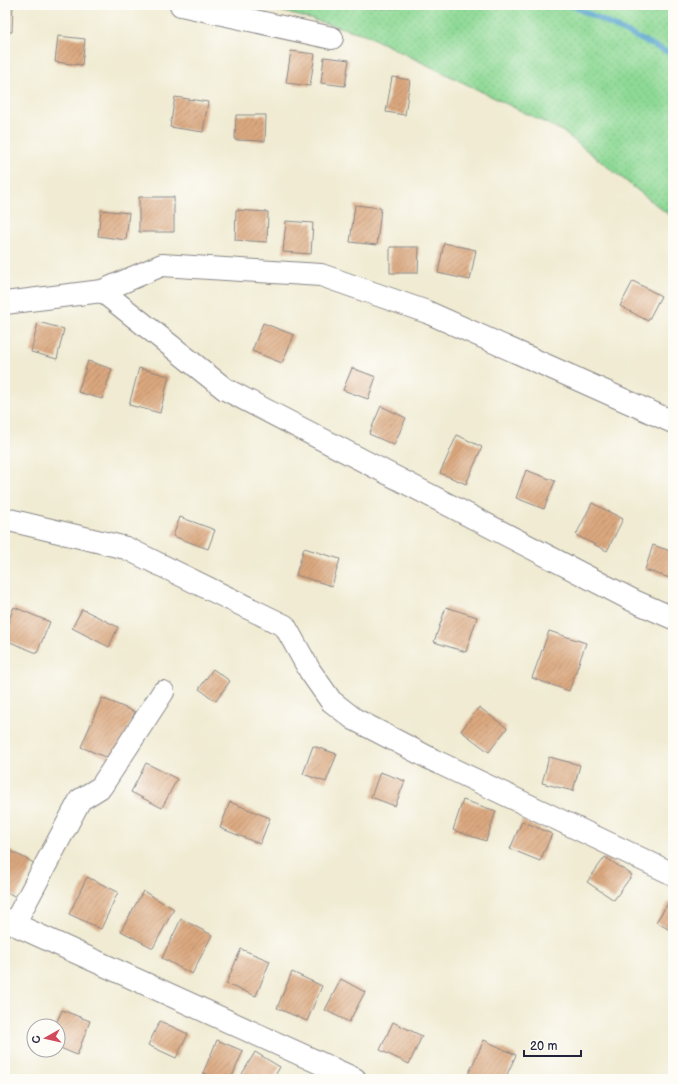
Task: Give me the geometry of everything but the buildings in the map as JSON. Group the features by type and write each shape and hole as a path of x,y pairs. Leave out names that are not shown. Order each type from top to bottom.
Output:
{"street":[{"path":"181,5 332,38"},
{"path":"5,303 102,291 162,265 321,275 427,312 673,422"},
{"path":"102,291 226,389 634,600 673,618"},
{"path":"5,519 126,548 285,626 310,671 331,701 354,719 433,760 673,874"},
{"path":"163,692 101,787 80,800 9,922 355,1079"}],"green space":[{"path":"259,5 673,5 673,218 562,131 364,34"}],"waterway":[{"path":"571,5 673,55"}]}
